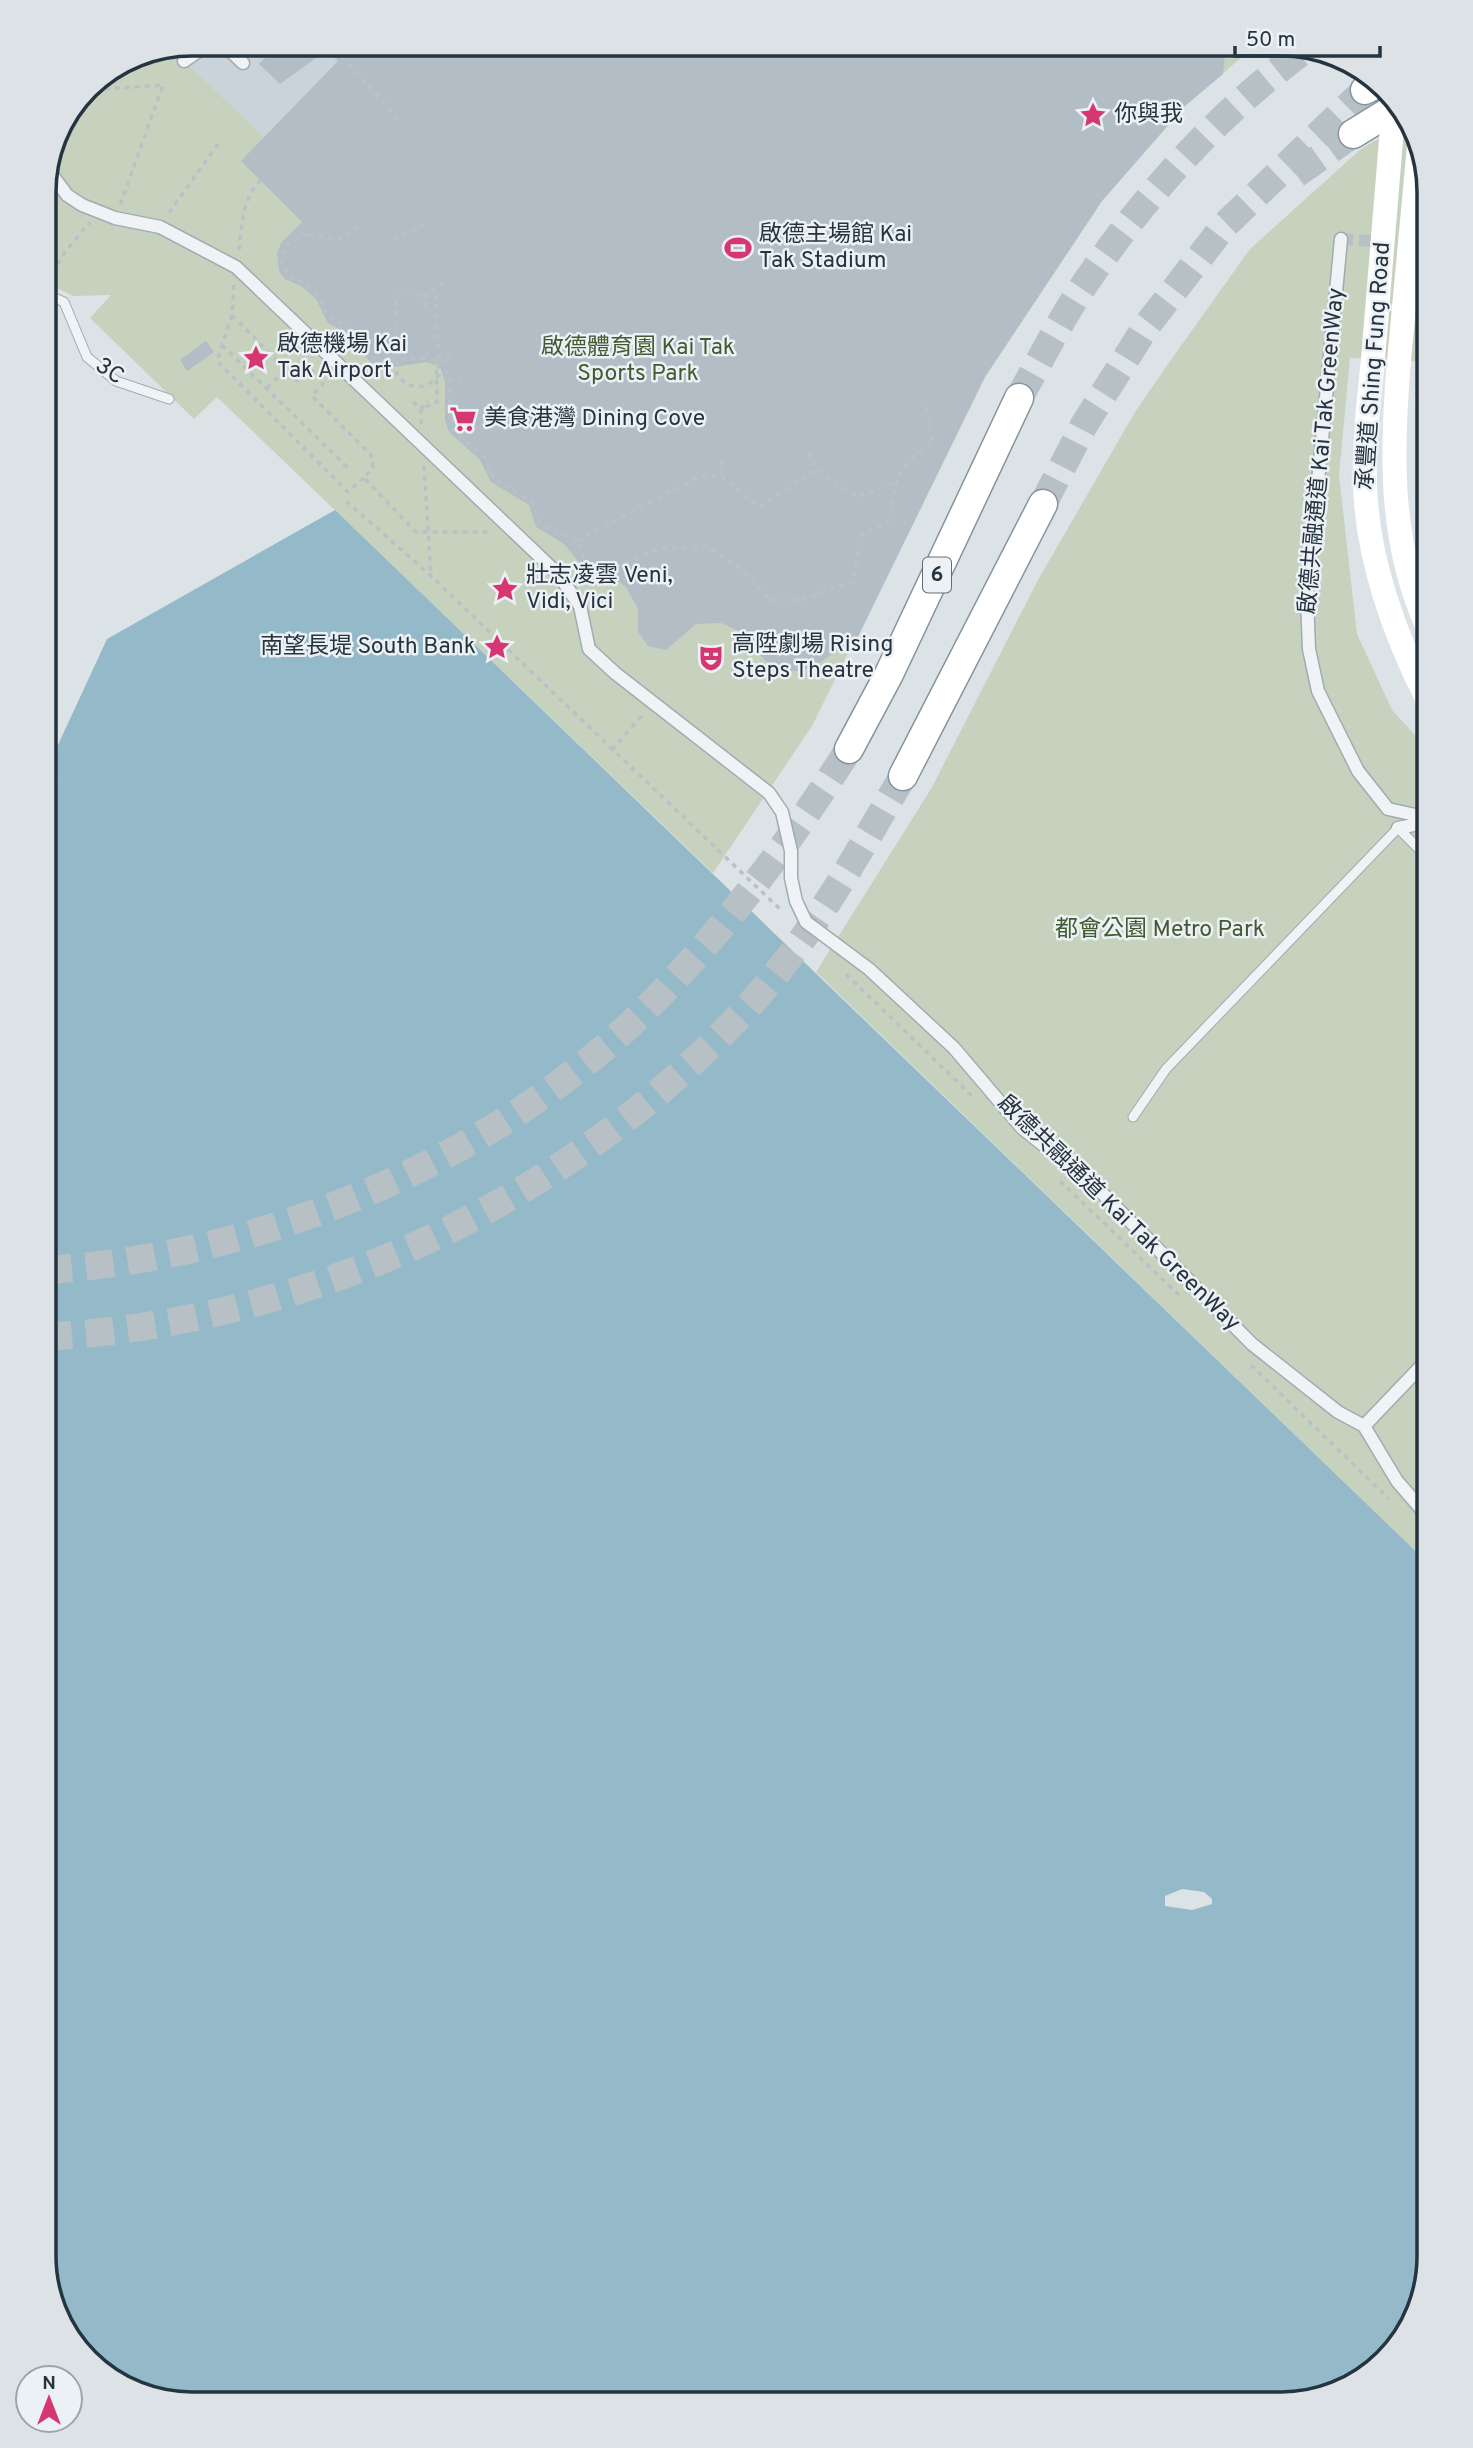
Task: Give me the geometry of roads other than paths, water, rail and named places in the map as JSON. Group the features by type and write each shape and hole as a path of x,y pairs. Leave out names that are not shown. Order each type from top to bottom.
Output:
{"highway":[{"path":"1353,134 1389,109"},
{"name":"6","path":"849,749 901,650 1019,398"},
{"path":"903,776 1044,504"}],"main road":[{"name":"承豐道 Shing Fung Road","path":"1394,116 1365,484 1376,559 1400,638 1417,676"},
{"name":"承豐道 Shing Fung Road","path":"1416,178 1392,433 1398,524 1410,580 1417,598"}],"street":[{"path":"184,61 191,56"},
{"path":"236,56 243,63"},
{"name":"啟德共融通道 Kai Tak GreenWay","path":"56,181 67,195 98,213 160,226 236,267 558,574 580,606 589,649 769,793 782,812 791,851 791,878 796,901 806,922 869,969 954,1048 1021,1128 1098,1189 1252,1344 1338,1412 1364,1426 1397,1481 1417,1504"},
{"name":"啟德共融通道 Kai Tak GreenWay","path":"1341,239 1307,598 1309,649 1318,691 1358,771 1388,809 1417,817"},
{"path":"1398,828 1417,823"},
{"path":"1364,1426 1417,1371"}],"lane":[{"name":"3C","path":"56,296 64,302 88,357 116,381 169,399"},
{"path":"1133,1117 1166,1069 1398,828 1417,847"}],"water":[{"path":"335,510 1417,1552 1416,2274 1407,2308 1399,2324 1371,2358 1357,2369 1325,2385 1290,2392 183,2392 148,2385 132,2378 116,2369 90,2346 79,2332 63,2300 56,2256 56,749 107,639","holes":["1182,1889 1204,1892 1212,1899 1212,1904 1192,1910 1165,1906 1165,1896"]}],"tunnel":[{"path":"1019,398 1080,291 1155,191 1211,130 1295,57"},
{"path":"1043,504 1084,425 1145,328 1223,227 1365,90"},
{"path":"1296,174 1353,134"},
{"path":"1341,239 1387,242"},
{"path":"1405,242 1417,243"},
{"path":"56,1269 126,1261 208,1245 291,1221 372,1190 450,1153 523,1109 591,1059 680,974 757,881 805,816 849,749"},
{"path":"56,1336 144,1326 243,1306 339,1277 432,1238 521,1191 605,1135 683,1071 754,1000 816,920 903,776"}],"place":[{"name":"你與我","path":"1093,115"},
{"name":"啟德主場館 Kai Tak Stadium","path":"738,248"},
{"name":"啟德機場 Kai Tak Airport","path":"256,358"},
{"name":"美食港灣 Dining Cove","path":"463,419"},
{"name":"壯志凌雲 Veni, Vidi, Vici","path":"505,589"},
{"name":"南望長堤 South Bank","path":"497,647"},
{"name":"高陞劇場 Rising Steps Theatre","path":"711,658"}],"park label":[{"name":"啟德體育園 Kai Tak Sports Park","path":"638,361"},
{"name":"都會公園 Metro Park","path":"1160,930"}]}
